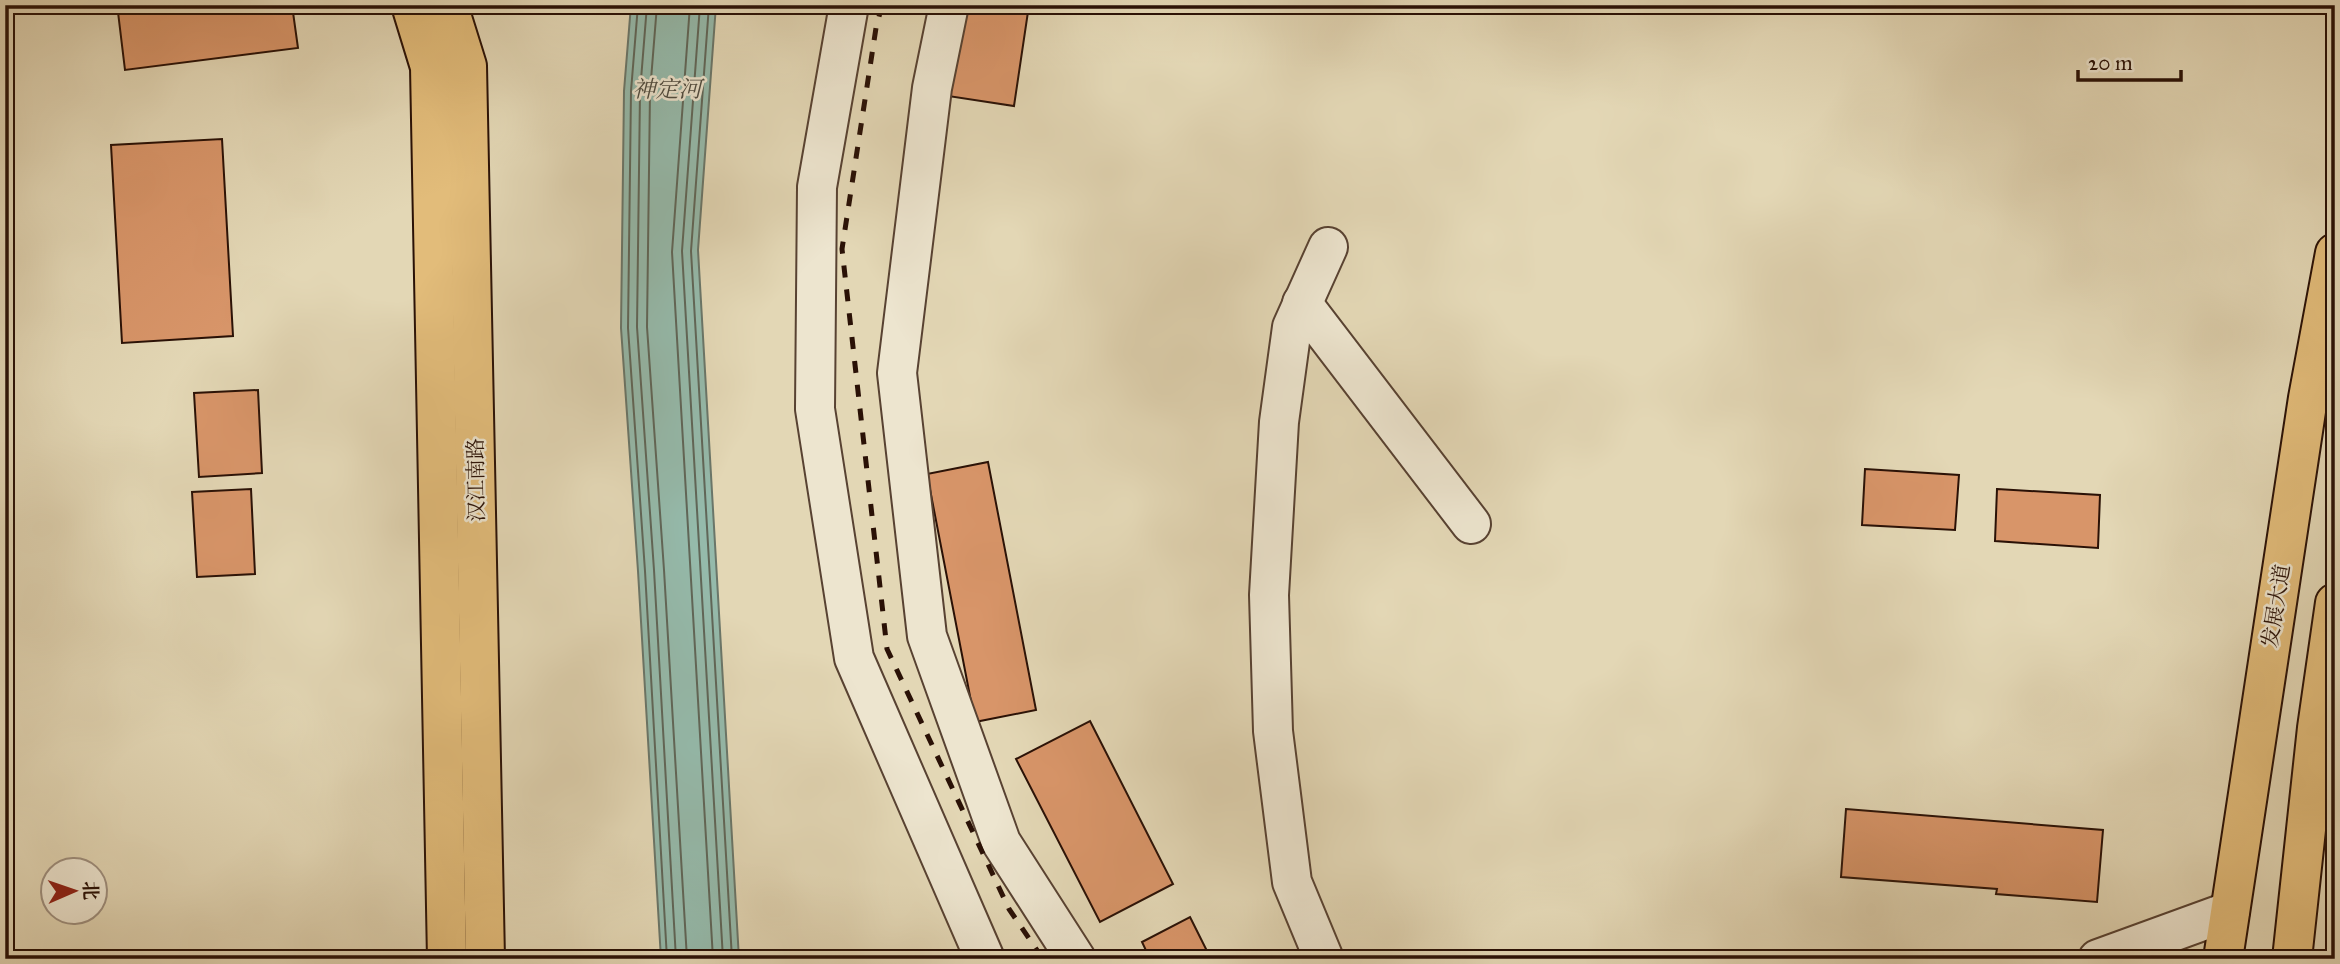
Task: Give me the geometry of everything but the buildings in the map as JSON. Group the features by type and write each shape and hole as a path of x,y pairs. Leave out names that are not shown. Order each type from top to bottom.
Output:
{"highway":[{"name":"汉江南路","path":"411,5 430,67 447,959"},
{"name":"汉江南路","path":"448,5 467,66 485,959"},
{"name":"发展大道","path":"2222,959 2308,398 2335,253"},
{"path":"2292,959 2317,728 2335,603"}],"street":[{"path":"849,5 817,187 815,409 854,658 985,959"},
{"path":"949,5 932,88 897,373 928,636 1001,842 1076,959"},
{"path":"1324,959 1293,881 1273,732 1269,595 1279,422 1292,327 1328,247"},
{"path":"1302,303 1471,524"},
{"path":"2098,959 2230,911"}],"water":[{"name":"神定河","path":"631,5 716,5 698,250 739,959 661,959 621,328 624,91"}],"railway":[{"path":"882,5 876,28 842,249 887,649 1009,909 1043,959"}]}
